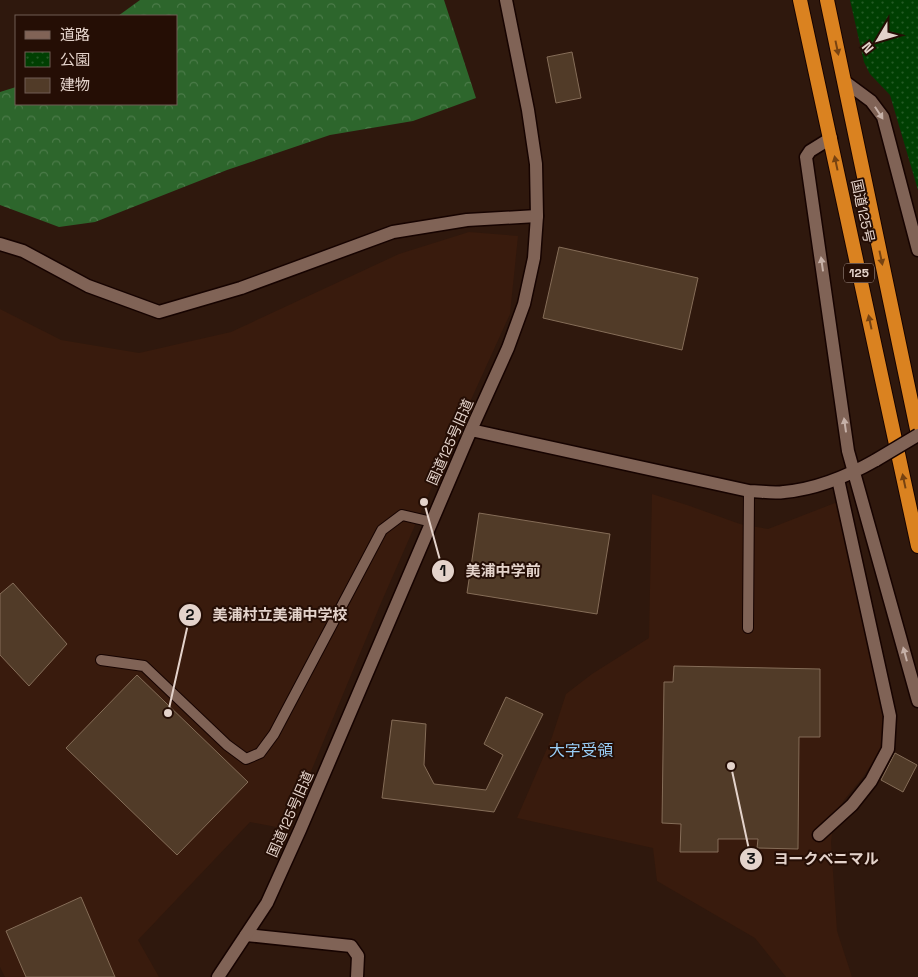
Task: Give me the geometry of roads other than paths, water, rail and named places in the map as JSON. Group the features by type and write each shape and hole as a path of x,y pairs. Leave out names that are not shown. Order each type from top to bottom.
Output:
{"highway":[{"name":"国道125号","path":"800,0 918,546"},
{"name":"国道125号","path":"827,0 918,434"}],"street":[{"name":"国道125号旧道","path":"218,977 267,904 508,348 524,304 534,258 537,216 536,164 528,110 506,0"},
{"path":"844,81 871,101 883,117 918,250"},
{"path":"831,138 810,151 806,157 848,451 918,701"},
{"path":"0,244 23,251 88,286 159,312 241,288 393,232 467,220 537,216"},
{"path":"471,430 749,491 782,493 812,487 855,472 918,434"},
{"path":"819,836 852,805 871,781 888,749 890,716 838,478"},
{"path":"246,935 351,946 358,956 358,977"}],"lane":[{"path":"748,628 749,491"},
{"path":"101,660 144,666 227,745 246,759 260,753 274,734 382,530 402,516 432,522"}],"place":[{"name":"美浦中学前","path":"424,502"},
{"name":"美浦村立美浦中学校","path":"168,713"},
{"name":"ヨークベニマル","path":"731,766"}],"district":[{"name":"大字受領","path":"581,750"}]}
